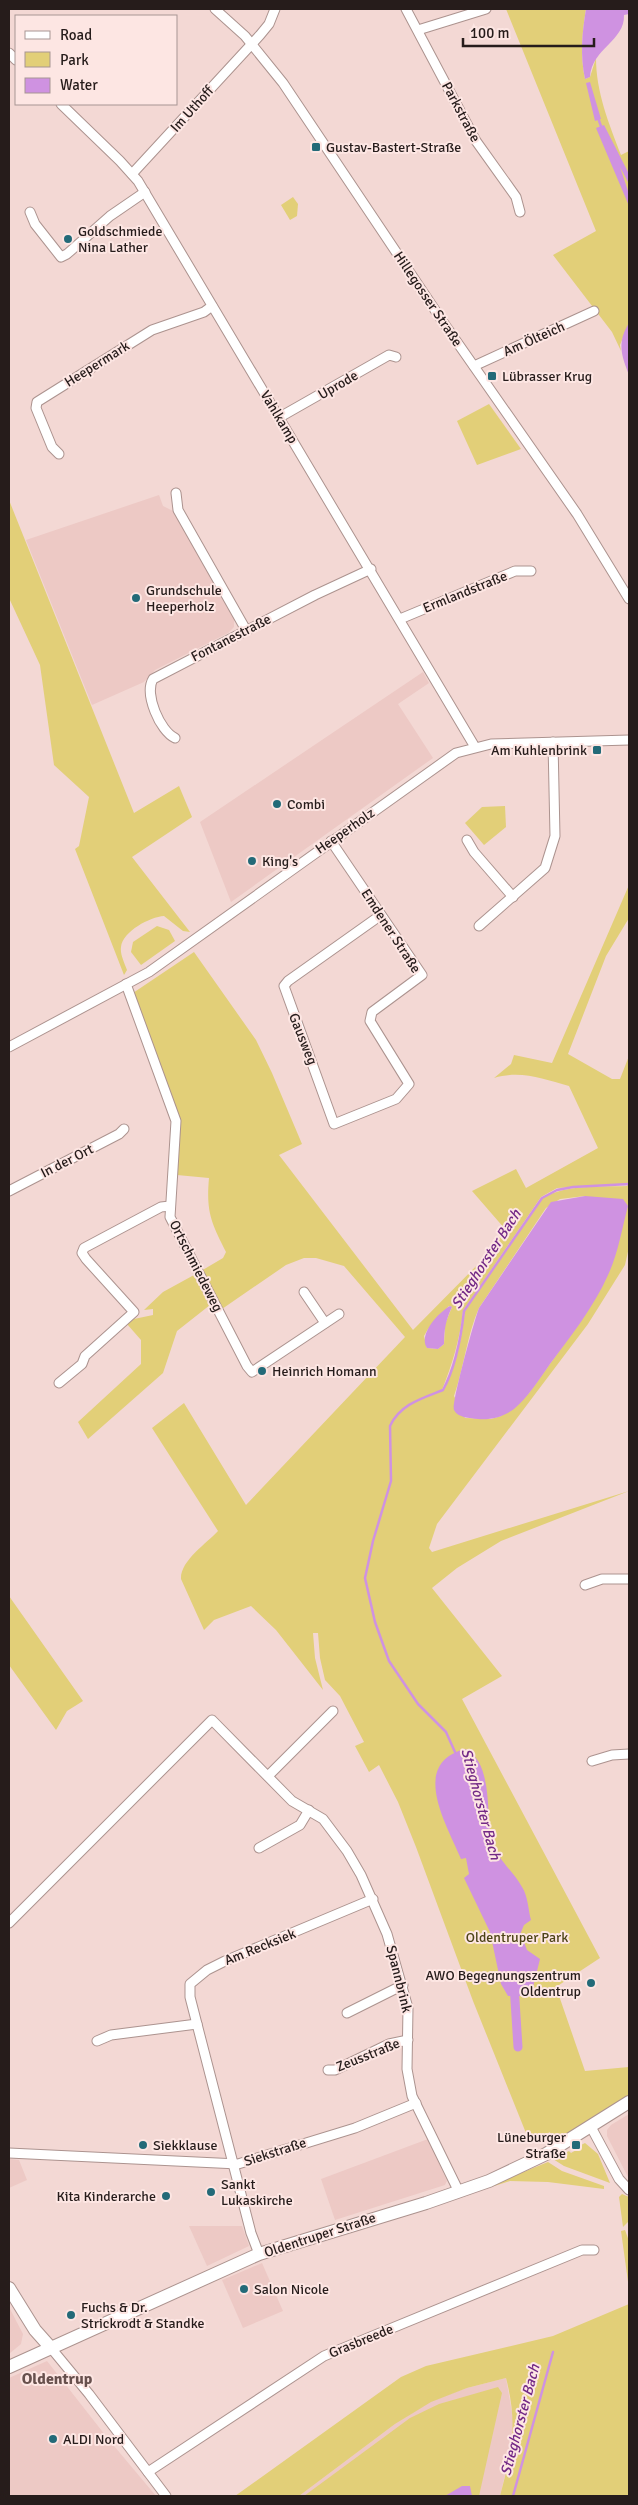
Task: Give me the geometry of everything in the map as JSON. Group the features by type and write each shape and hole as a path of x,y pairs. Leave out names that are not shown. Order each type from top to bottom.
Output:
{"street":[{"name":"Hillegosser Straße","path":"215,9 251,43 283,83 474,366 577,514 629,599"},
{"path":"251,43 269,24 275,9"},
{"name":"Parkstraße","path":"406,9 476,141 516,196 520,212"},
{"path":"418,30 486,9"},
{"name":"Im Uthoff","path":"132,174 251,43"},
{"name":"Vahlkamp","path":"62,105 132,174 145,192 476,747"},
{"path":"30,212 35,224 61,257 67,254 110,216 145,192"},
{"name":"Heepermark","path":"59,454 52,447 36,408 37,402 152,330 204,312 212,306"},
{"name":"Am Ölteich","path":"474,366 594,311"},
{"name":"Uprode","path":"280,417 389,355 396,357"},
{"path":"176,493 178,510 246,630"},
{"name":"Fontanestraße","path":"175,738 164,730 150,695 152,682 246,630 371,570"},
{"name":"Ermlandstraße","path":"400,619 515,571 531,572"},
{"name":"Heeperholz","path":"9,1047 156,968 438,764 456,753 491,744 629,740"},
{"path":"479,926 545,868 554,840 553,742"},
{"path":"467,840 474,852 513,897"},
{"name":"Emdener Straße","path":"331,841 422,975 372,1012 370,1016 370,1021 409,1084"},
{"name":"Gausweg","path":"381,915 288,981 284,986 285,994 313,1062 334,1124 396,1099 409,1084"},
{"name":"Ortschmiedeweg","path":"126,984 176,1121 170,1217 247,1366 252,1372 339,1314"},
{"name":"In der Ort","path":"9,1191 118,1134 124,1129"},
{"path":"58,1383 82,1364 85,1356 134,1312 86,1259 82,1253 84,1248 161,1207 170,1206"},
{"path":"304,1292 324,1323"},
{"path":"586,1585 602,1579 629,1579"},
{"path":"268,1776 332,1711"},
{"name":"Spannbrink","path":"9,1923 212,1720 292,1801 323,1819 332,1829 354,1863 373,1899 387,1934 403,1985 409,2016 408,2079 416,2103 458,2192"},
{"path":"592,1761 612,1755 629,1754"},
{"path":"260,1848 300,1825 309,1810"},
{"name":"Am Recksiek","path":"259,2254 251,2233 197,2024 189,1989 190,1984 200,1975 225,1961 373,1899"},
{"path":"347,2013 403,1985"},
{"path":"97,2041 111,2035 197,2024"},
{"name":"Zeusstraße","path":"328,2070 335,2070 390,2044 408,2040"},
{"name":"Oldentruper Straße","path":"9,2367 259,2254 458,2192 521,2167 591,2127 629,2102"},
{"name":"Siekstraße","path":"9,2153 242,2163 344,2129 354,2128 416,2103"},
{"path":"591,2127 621,2182 629,2190"},
{"name":"Grasbreede","path":"148,2472 324,2356 582,2250 594,2250"},
{"path":"9,2288 35,2330 90,2394 166,2496"}],"shaded area":[{"name":"Grundschule Heeperholz","path":"159,495 163,506 173,511 234,618 234,627 228,633 155,670 144,682 92,705 26,540"},
{"path":"423,672 429,683 398,704 433,758 231,902 200,822"},
{"path":"629,2114 629,2179 607,2136 607,2130 611,2125"},
{"path":"428,2139 447,2181 445,2185 335,2220 321,2179"},
{"path":"9,2159 19,2160 27,2180 9,2188"},
{"path":"189,2226 242,2226 249,2246 207,2266"},
{"path":"262,2263 283,2311 243,2328 222,2280"},
{"path":"9,2307 23,2334 21,2344 9,2354"},
{"path":"47,2361 156,2496 9,2496 9,2378"},
{"path":"506,2378 514,2424 511,2450 500,2496 299,2496 395,2424 431,2401 467,2388"}],"green space":[{"path":"506,9 586,9 582,44 585,79 590,77 596,58 598,83 612,132 621,155 629,151 629,323 620,345 621,351 612,332 553,255 596,231"},
{"path":"293,197 298,204 297,216 290,220 281,205"},
{"path":"489,404 521,449 477,465 457,421"},
{"path":"9,500 134,813 179,786 192,817 132,857 190,932 183,931 164,916 152,919 138,926 127,936 121,947 127,970 124,975 75,849 79,846 89,797 54,765 40,665 9,598"},
{"path":"505,806 506,827 484,845 465,823 482,807"},
{"name":"Oldentruper Park","path":"629,885 629,918 606,956 568,1054 612,1079 620,1079 629,1056 629,1247 625,1265 588,1324 437,1524 429,1548 432,1552 629,1491 501,1541 457,1568 432,1588 502,1676 462,1699 600,1958 556,1987 585,2071 629,2067 629,2095 557,2140 551,2137 550,2132 530,2143 473,2001 398,1802 379,1765 369,1772 355,1746 364,1742 340,1696 325,1680 320,1658 318,1633 313,1633 315,1658 323,1690 276,1630 251,1606 214,1620 204,1630 181,1579 182,1572 189,1559 218,1531 152,1428 184,1403 246,1505 405,1337 344,1266 316,1258 304,1258 286,1265 222,1309 201,1271 223,1258 226,1252 217,1233 209,1208 209,1178 177,1175 180,1120 133,993 194,952 256,1040 302,1144 279,1155 413,1330 491,1251 505,1229 472,1191 516,1169 526,1188 598,1148 569,1086 523,1075 494,1078 511,1064 514,1055 552,1063","holes":["628,1184 627,1186 573,1188 542,1198 465,1311 455,1364 442,1390 455,1352 463,1311 541,1197 557,1188","585,1196 577,1326 529,1393 501,1416 491,1419 465,1418 454,1396 471,1329 479,1308 546,1208 560,1199","449,1306 452,1307 445,1324 444,1344 438,1349 427,1348 424,1336"]},
{"path":"157,926 169,930 175,941 141,965 131,952 133,942"},
{"path":"194,1275 210,1305 177,1331 163,1373 88,1439 78,1422 141,1364 141,1340 127,1324 134,1319 153,1315 153,1309 144,1310 163,1292"},
{"path":"9,1596 83,1701 67,1711 56,1730 9,1665"},
{"path":"585,2143 598,2154 610,2183 564,2166 553,2159 569,2151 571,2153"},
{"path":"548,2162 562,2171 604,2186 604,2189 548,2182 510,2181 472,2193"},
{"path":"622,2194 629,2197 629,2221 623,2227 619,2197"},
{"path":"625,2230 629,2241 629,2289 621,2231"},
{"path":"629,2304 629,2496 500,2496 508,2465 513,2424 506,2378 467,2388 431,2402 395,2424 299,2496 235,2496 401,2377 426,2366 553,2336"},
{"path":"498,2387 502,2393 479,2496 304,2496 410,2418 439,2404"}],"water":[{"path":"586,9 629,9 629,14 624,15 623,24 619,32 596,59 590,77 585,79 582,44"},
{"path":"590,82 601,119 595,121 586,83"},
{"path":"604,125 629,174 629,184 620,167 629,194 629,206 596,128"},
{"path":"629,323 629,375 624,361 622,343"},
{"path":"585,1196 623,1199 628,1206 620,1241 608,1275 596,1299 533,1388 514,1409 501,1416 488,1419 468,1418 458,1415 454,1410 456,1393 479,1308 551,1202"},
{"path":"450,1306 452,1307 444,1334 444,1344 438,1349 427,1348 425,1336 427,1330 440,1313"},
{"path":"465,1749 474,1756 484,1776 493,1845 500,1858 518,1881 527,1898 531,1920 524,1925 519,1937 522,1937 527,1950 540,1959 533,1987 522,1996 508,1996 501,1984 490,1932 464,1878 469,1874 466,1858 461,1859 441,1813 437,1797 435,1781 439,1768 448,1757"},
{"path":"462,2486 470,2486 472,2496 445,2496"}],"waterway":[{"path":"598,118 602,129"},
{"name":"Stieghorster Bach","path":"455,1752 446,1732 418,1704 389,1661 375,1622 365,1578 373,1541 391,1481 390,1426 394,1418 406,1407 443,1390 457,1352 464,1311 542,1198 557,1190 573,1187 629,1184"},
{"name":"Stieghorster Bach","path":"514,1985 518,2047"},
{"name":"Stieghorster Bach","path":"513,2496 553,2352"}],"place":[{"name":"Gustav-Bastert-Straße","path":"316,147"},
{"name":"Goldschmiede Nina Lather","path":"68,239"},
{"name":"Lübrasser Krug","path":"492,376"},
{"name":"Grundschule Heeperholz","path":"136,598"},
{"name":"Am Kuhlenbrink","path":"597,750"},
{"name":"Combi","path":"277,804"},
{"name":"King's","path":"252,861"},
{"name":"Heinrich Homann","path":"262,1371"},
{"name":"AWO Begegnungszentrum Oldentrup","path":"591,1983"},
{"name":"Siekklause","path":"143,2145"},
{"name":"Lüneburger Straße","path":"576,2145"},
{"name":"Sankt Lukaskirche","path":"211,2192"},
{"name":"Kita Kinderarche","path":"166,2196"},
{"name":"Salon Nicole","path":"244,2289"},
{"name":"Fuchs & Dr. Strickrodt & Standke","path":"71,2315"},
{"name":"ALDI Nord","path":"53,2439"}],"district":[{"name":"Oldentrup","path":"57,2379"}]}
